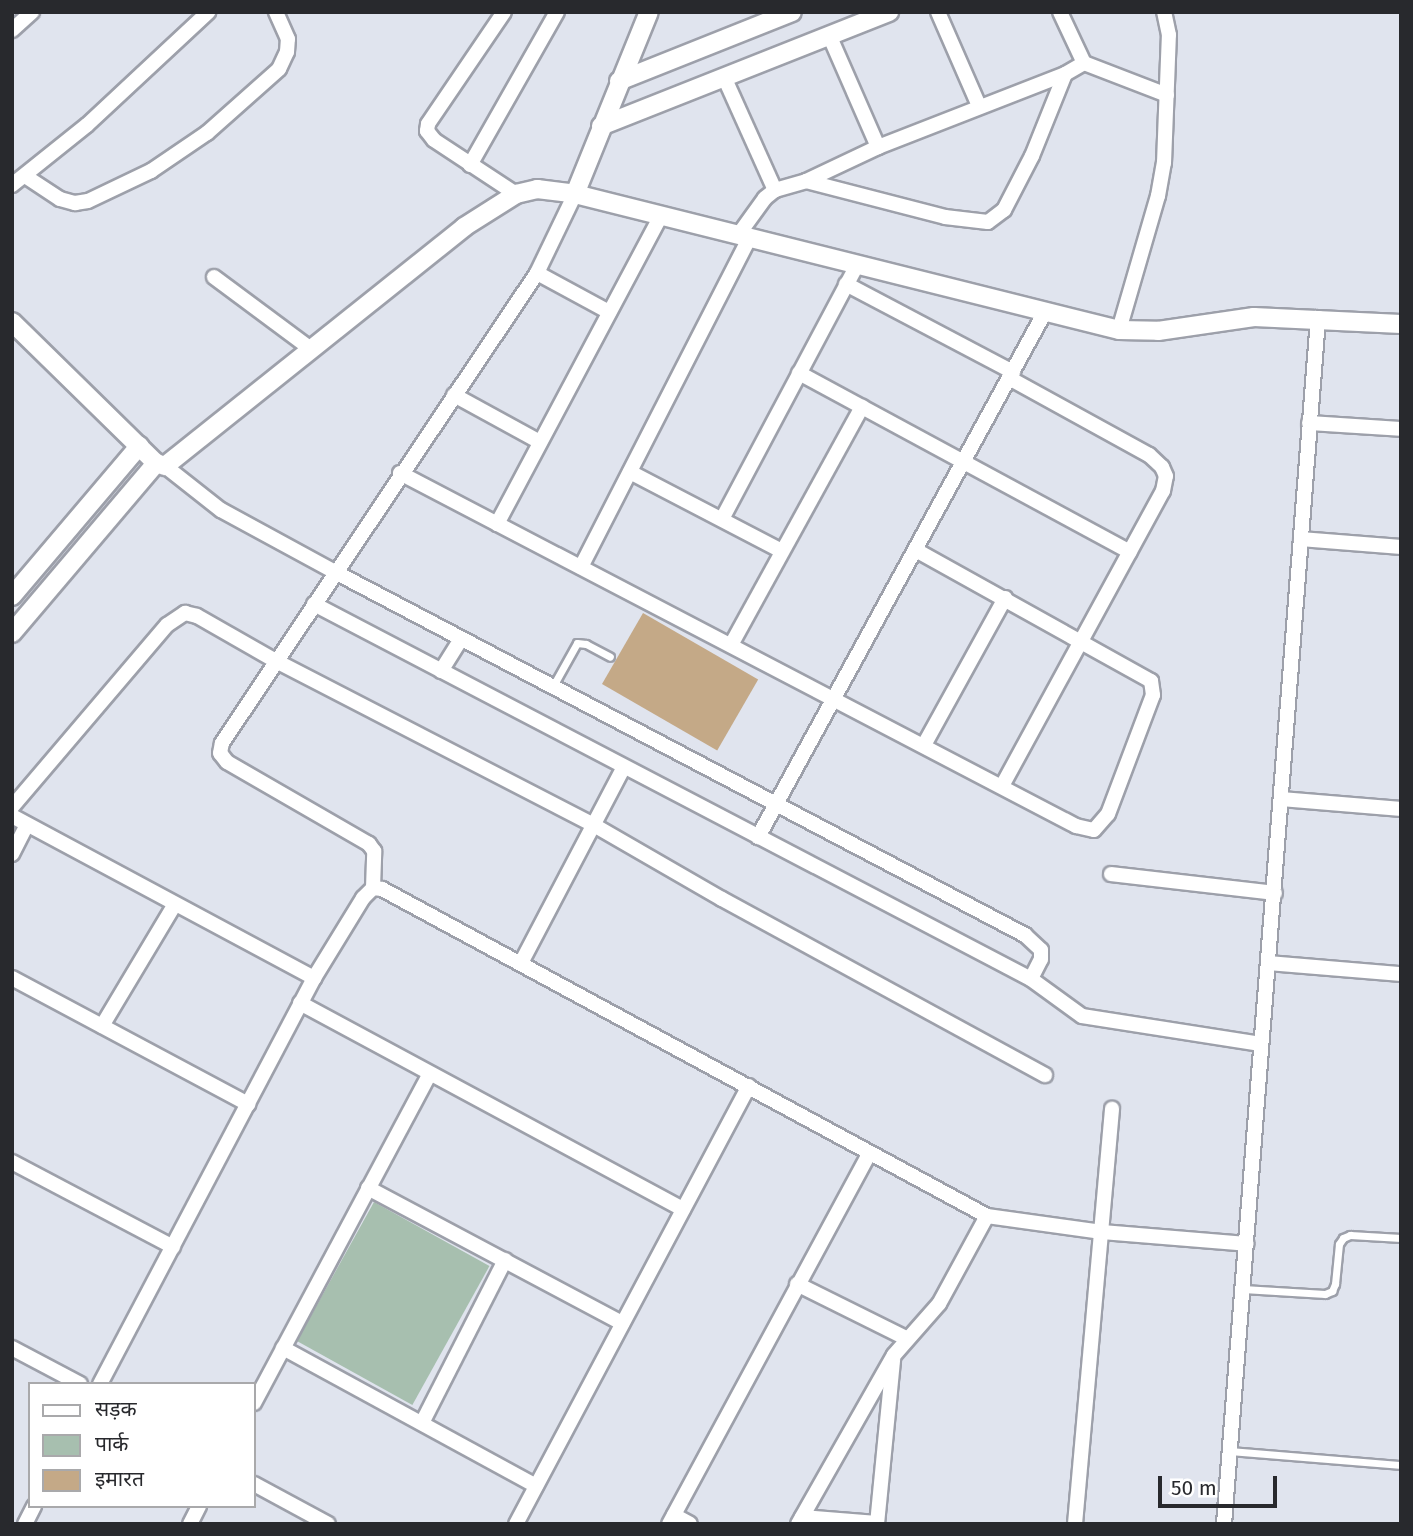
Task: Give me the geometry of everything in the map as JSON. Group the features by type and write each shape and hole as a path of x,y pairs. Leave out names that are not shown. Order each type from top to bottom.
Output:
{"street":[{"path":"12,30 33,12"},
{"path":"12,186 88,125 208,12"},
{"path":"25,176 60,199 75,203 88,201 151,171 207,133 279,69 287,52 288,39 276,12"},
{"path":"504,12 427,131 433,141 516,194"},
{"path":"470,165 557,12"},
{"path":"101,1382 300,1003 363,898 373,888 374,851 369,844 222,759 222,743 400,473 537,273 575,194 649,12"},
{"path":"619,81 792,12"},
{"path":"601,126 889,12"},
{"path":"938,12 979,106"},
{"path":"1060,12 1084,63 1167,95"},
{"path":"1119,330 1158,196 1164,163 1169,34 1164,12"},
{"path":"830,37 877,147"},
{"path":"581,567 765,198 775,190 806,181 877,147 1065,74 1084,63"},
{"path":"806,181 945,217 988,222 1004,210 1032,156 1065,74"},
{"path":"725,79 775,190"},
{"path":"12,634 161,464 464,227 516,194 537,189 575,194 1119,330 1158,331 1254,317 1401,324"},
{"path":"497,524 661,215"},
{"path":"722,519 857,265"},
{"path":"537,273 609,312"},
{"path":"214,277 311,349"},
{"path":"846,284 1149,455 1163,467 1166,476 1163,491 1002,786"},
{"path":"758,837 1045,312"},
{"path":"1224,1524 1318,318"},
{"path":"14,326 139,446 221,510 1025,935 1041,950 1041,959 1031,979"},
{"path":"799,373 1130,552"},
{"path":"454,395 540,442"},
{"path":"731,645 862,407"},
{"path":"1309,423 1401,429"},
{"path":"12,596 139,446"},
{"path":"630,472 782,551"},
{"path":"400,473 1085,830 1094,830 1103,823 1154,686 1144,674 916,550"},
{"path":"1301,539 1401,547"},
{"path":"924,745 1004,598"},
{"path":"314,604 1031,979 1082,1016 1261,1044"},
{"path":"12,807 176,616 186,613 197,616 276,661 592,824 1045,1075"},
{"path":"441,671 461,639"},
{"path":"521,963 624,767"},
{"path":"1282,799 1401,809"},
{"path":"12,816 314,978"},
{"path":"12,854 27,825"},
{"path":"1111,874 1275,893"},
{"path":"373,888 382,889 521,963 987,1216 1102,1232 1247,1244"},
{"path":"102,1026 174,904"},
{"path":"1269,963 1401,974"},
{"path":"12,978 248,1104"},
{"path":"300,1003 683,1209"},
{"path":"256,1399 430,1074"},
{"path":"516,1524 749,1086"},
{"path":"1075,1524 1112,1109"},
{"path":"690,1524 671,1519 870,1153"},
{"path":"12,1162 173,1247"},
{"path":"368,1188 622,1323"},
{"path":"894,1355 877,1523 800,1520 894,1355 906,1338 923,1324 939,1304 987,1216"},
{"path":"422,1423 505,1260"},
{"path":"797,1284 906,1338"},
{"path":"12,1348 76,1382"},
{"path":"283,1348 536,1486"},
{"path":"256,1485 328,1524"},
{"path":"190,1524 198,1508"}],"lane":[{"path":"552,687 577,643 586,643 610,657"},
{"path":"1243,1289 1325,1294 1332,1291 1335,1284 1339,1244 1343,1238 1350,1235 1401,1238"},
{"path":"1230,1451 1401,1465"}],"green space":[{"path":"374,1202 489,1266 412,1405 297,1341"}],"building":[{"path":"643,613 758,680 717,751 602,684"}]}
